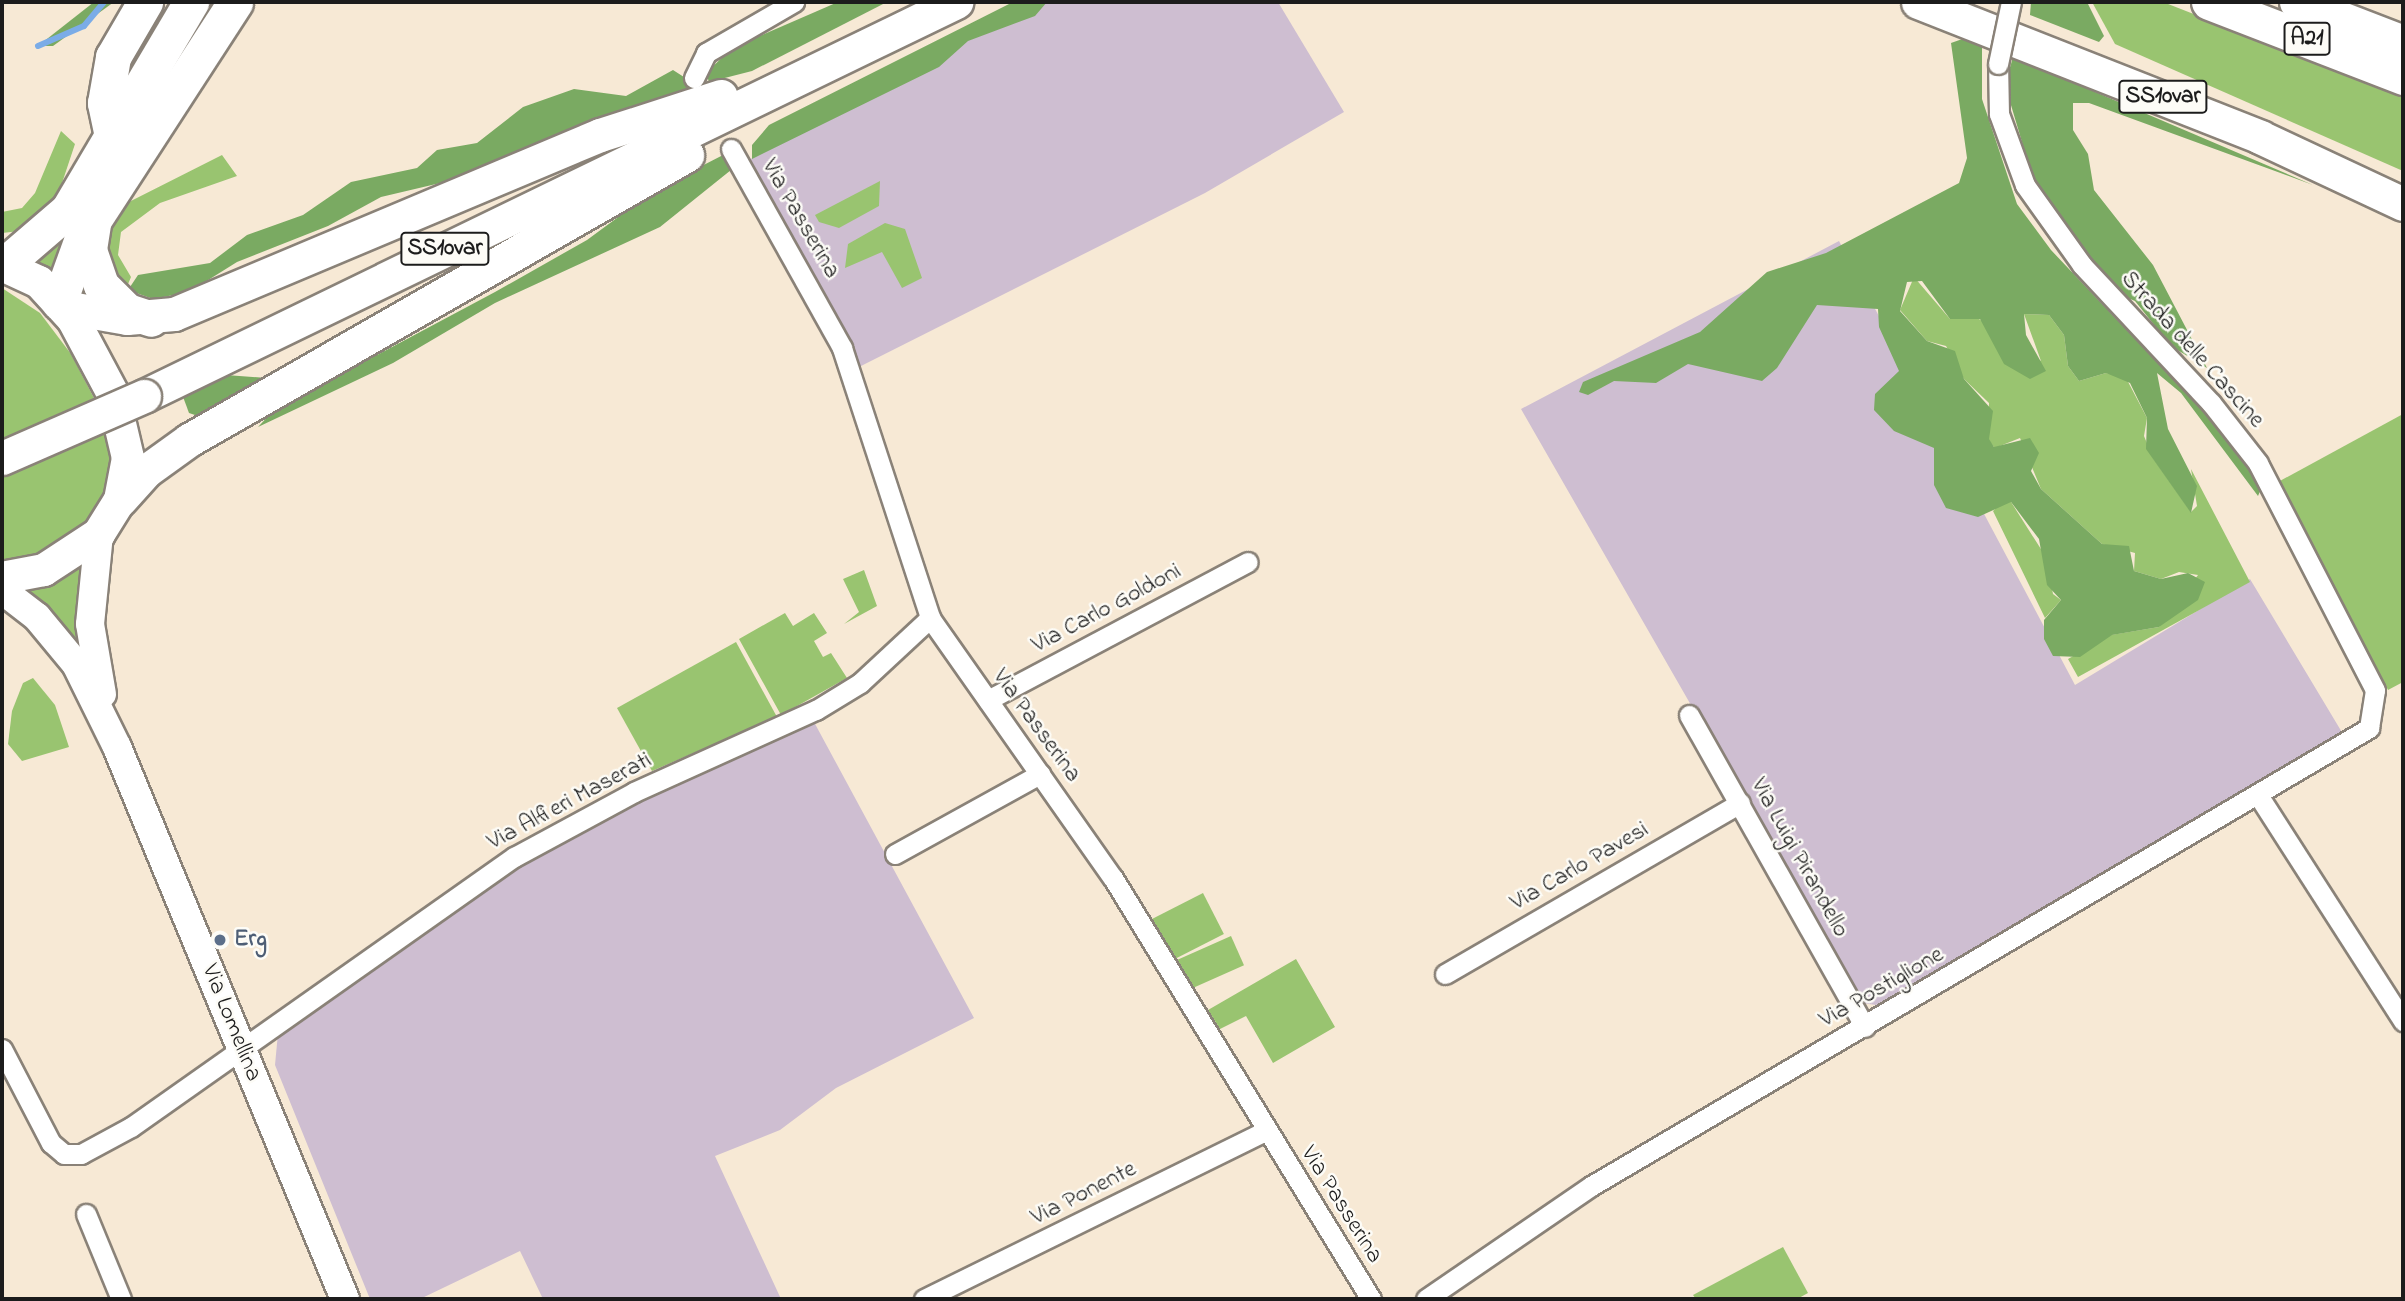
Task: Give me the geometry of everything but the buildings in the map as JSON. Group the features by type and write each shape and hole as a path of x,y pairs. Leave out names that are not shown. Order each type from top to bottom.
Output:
{"highway":[{"path":"112,136 105,103 113,57 145,2"},
{"path":"3,265 68,210 191,2"},
{"path":"120,500 146,471 230,415 746,122 753,100 723,96 600,135 151,319 62,304 72,256 235,2"},
{"name":"SS10var","path":"2,458 144,396 957,2"},
{"name":"SS10var","path":"1918,2 2260,137 2403,204"},
{"name":"A21","path":"2209,2 2403,77"},
{"name":"A21","path":"2297,2 2403,43"},
{"path":"104,204 91,238 94,275 118,304 151,319"}],"main road":[{"path":"2,578 44,570 99,534 120,500 128,458 121,417 101,366 62,304 3,265"},
{"path":"99,534 90,624 117,747"},
{"path":"2,590 37,617 76,664 117,747"},
{"name":"Via Lomellina","path":"117,747 345,1299"}],"street":[{"path":"694,78 705,53 794,2"},
{"name":"Strada delle Cascine","path":"2011,2 1998,64 1999,114 2025,185 2082,265 2211,403 2258,463 2375,690 2369,728"},
{"name":"Via Passerina","path":"731,149 842,348 930,618 1114,877 1266,1131 1371,1299"},
{"name":"Via Carlo Goldoni","path":"988,700 1248,562"},
{"name":"Via Alfieri Maserati","path":"2,1049 51,1143 76,1155 131,1127 514,857 634,792 816,710 860,683 930,618"},
{"name":"Via Luigi Pirandello","path":"1689,715 1865,1027"},
{"name":"Via Postiglione","path":"1426,1299 1591,1186 2369,728"},
{"path":"895,854 1040,774"},
{"path":"2258,795 2403,1021"},
{"name":"Via Carlo Pavesi","path":"1445,974 1740,803"},
{"name":"Via Ponente","path":"924,1299 1266,1131"},
{"path":"86,1214 121,1299"}],"shaded area":[{"path":"1036,2 1278,2 1344,112 1205,193 859,367 745,162"},
{"path":"1839,241 2075,685 2250,579 2343,734 1876,1005 1862,1003 1521,409"},
{"path":"814,722 974,1018 836,1088 780,1130 715,1156 781,1299 543,1299 520,1251 420,1299 370,1299 275,1065 278,1033 453,903 609,811"}],"green space":[{"path":"94,2 114,2 53,46 38,46"},
{"path":"838,2 887,2 752,71 709,82 706,73 732,48"},
{"path":"1013,2 1047,2 1035,16 968,41 939,67 752,159 752,145 769,125"},
{"path":"2031,2 2087,2 2104,36 2099,42 2030,15"},
{"path":"2092,2 2163,2 2403,96 2403,171 2115,44"},
{"path":"1968,37 1982,42 1982,99 2017,204 2051,250 2226,435 2261,489 2258,496 2181,393 2157,373 2168,429 2197,486 2191,513 2146,449 2147,418 2130,383 2106,373 2079,381 2068,366 2064,335 2049,315 2024,314 2026,335 2046,371 2030,379 2004,364 1980,319 1950,319 1922,281 1907,282 1900,311 1927,341 1955,351 1964,379 1993,411 1989,439 1994,447 2030,438 2039,453 2031,471 2041,489 2102,544 2129,546 2134,571 2161,579 2188,573 2205,582 2198,600 2159,627 2112,635 2080,657 2053,656 2044,639 2044,620 2061,600 2047,585 2039,539 2011,502 1978,517 1946,508 1934,485 1934,448 1894,431 1874,410 1875,394 1899,371 1879,327 1878,309 1817,305 1777,368 1762,381 1688,364 1656,383 1614,381 1588,395 1579,392 1583,382 1700,332 1767,272 1826,253 1959,183 1967,158 1951,43"},
{"path":"2013,57 2313,185 2089,103 2073,103 2073,130 2088,154 2094,190 2153,265 2207,368 2171,346 2135,301 2121,295 2036,189 2005,85"},
{"path":"673,70 687,79 688,95 661,97 572,128 453,180 381,197 328,226 237,262 189,292 153,299 128,290 138,275 210,263 247,235 303,215 351,182 417,168 437,150 477,143 523,107 574,89 626,96"},
{"path":"61,131 75,144 57,198 20,231 2,233 2,212 22,208 35,193"},
{"path":"725,154 731,170 660,227 495,303 393,363 258,427 274,410 587,240 655,190"},
{"path":"222,155 237,176 160,203 121,232 118,255 131,277 126,289 106,269 104,228 121,206"},
{"path":"880,181 879,206 839,228 819,222 815,215"},
{"path":"885,223 905,229 922,278 902,288 882,252 845,268 848,244"},
{"path":"73,227 54,281 22,262"},
{"path":"1914,277 1950,319 1979,319 2041,361 2024,314 2049,315 2064,335 2068,366 2079,381 2106,373 2125,376 2147,418 2144,436 2153,458 2191,512 2197,506 2191,469 2250,582 2078,677 2068,659 2111,635 2159,627 2198,575 2179,572 2161,579 2134,571 2135,553 2102,544 2041,489 2020,438 1995,448 1988,440 1989,403 1964,379 1946,346 1927,341 1900,310"},
{"path":"2,288 40,313 71,354 106,421 113,470 93,521 60,550 2,563"},
{"path":"226,375 267,378 201,417 189,413 182,394"},
{"path":"2403,414 2403,682 2388,690 2278,482"},
{"path":"2002,502 2011,502 2046,557 2053,594 2061,600 2045,618 1993,511"},
{"path":"85,560 77,605 83,664 13,589"},
{"path":"864,570 877,606 844,624 859,612 843,579"},
{"path":"785,613 793,626 814,613 827,633 814,641 823,657 831,653 847,678 781,715 739,639"},
{"path":"736,642 777,717 652,771 617,708"},
{"path":"33,678 55,705 69,747 22,761 8,744 12,711 23,683"},
{"path":"1203,893 1224,934 1170,961 1150,920"},
{"path":"1231,936 1244,965 1188,990 1175,961"},
{"path":"1296,959 1335,1027 1273,1063 1246,1016 1220,1029 1208,1010"},
{"path":"1783,1247 1808,1293 1797,1299 1696,1299 1693,1295"}],"waterway":[{"path":"38,46 84,26 104,2"}],"place":[{"name":"Erg","path":"220,940"}]}
